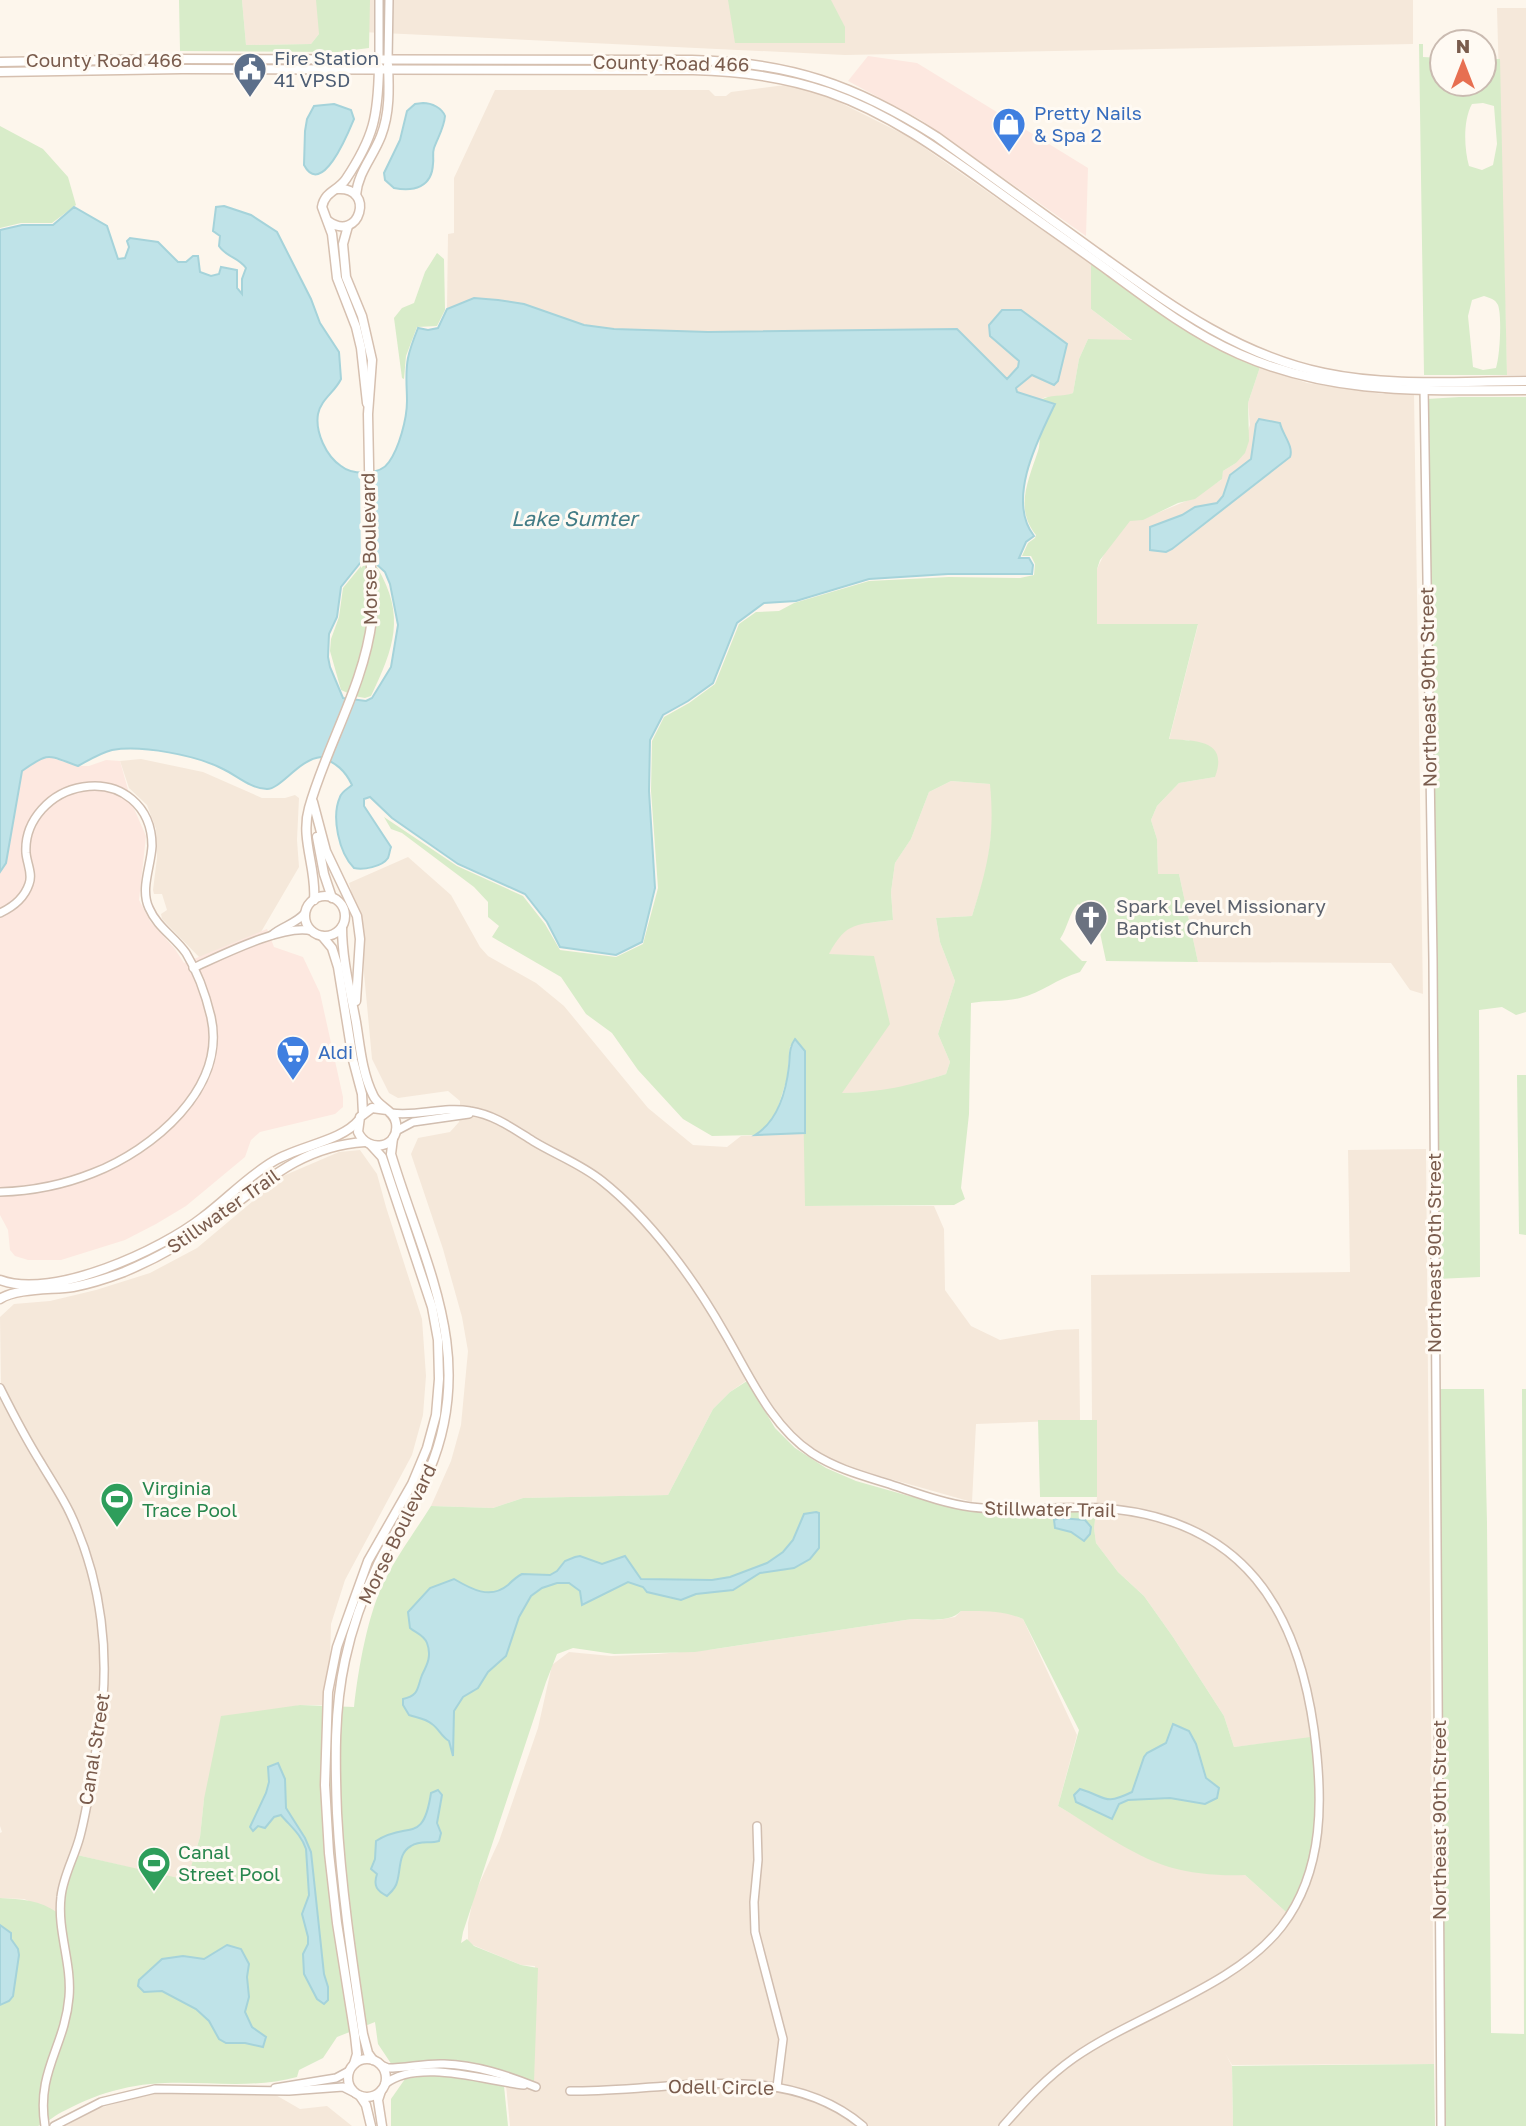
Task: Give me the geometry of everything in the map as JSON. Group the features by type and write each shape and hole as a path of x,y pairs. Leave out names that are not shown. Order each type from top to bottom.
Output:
{"main road":[{"name":"County Road 466","path":"0,62 182,59 720,71 745,72 808,86 867,108 932,146 1189,328 1238,353 1282,370 1325,382 1373,388 1424,386"},
{"name":"County Road 466","path":"0,72 383,65"},
{"path":"383,65 388,95 381,136 358,178 356,195 360,212 356,220 348,226 337,226 328,221 322,207 326,195 344,182 373,130 383,65"},
{"path":"334,190 345,189 356,195"},
{"name":"Morse Boulevard","path":"328,221 337,278 361,348 368,414"},
{"name":"Morse Boulevard","path":"314,900 315,880 307,832 308,811 369,648 372,619 368,414 372,360 365,327 346,276 343,244 348,226"},
{"path":"1424,386 1526,381"},
{"path":"1424,386 1526,390"},
{"name":"Morse Boulevard","path":"312,800 324,874 332,898"},
{"name":"Morse Boulevard","path":"315,814 326,851 357,916 360,939 355,1014"},
{"path":"322,936 330,935 342,927 344,912 341,905 332,898 321,897 314,900 305,913 312,931 322,936 332,948 338,967 353,1060 362,1094 358,1132 368,1143 383,1145 394,1135 394,1118 389,1112 372,1108 361,1117"},
{"name":"Morse Boulevard","path":"342,927 342,948 370,1087 378,1104 389,1112"},
{"name":"Stillwater Trail","path":"0,1281 21,1284 78,1277 128,1259 171,1238 202,1218 258,1171 276,1160 351,1129 361,1117"},
{"name":"Morse Boulevard","path":"377,2063 368,2053 363,2034 345,1913 335,1769 337,1708 345,1658 360,1609 378,1564 428,1474 442,1437 448,1397 449,1353 443,1311 391,1154 394,1135"},
{"name":"Morse Boulevard","path":"351,2067 357,2054 329,1853 325,1785 328,1692 337,1647 368,1561 412,1484 427,1448 436,1415 439,1379 438,1340 432,1307 384,1164 378,1151 368,1143"},
{"name":"Stillwater Trail","path":"0,1298 76,1287 123,1272 170,1250 275,1173 300,1158 337,1145 368,1143"},
{"path":"0,1281 0,1298"},
{"path":"371,2126 366,2105 348,2083 351,2067 363,2059 377,2063 384,2071 383,2087 378,2100 382,2126"},
{"path":"358,2094 371,2096 383,2087"}],"street":[{"path":"379,0 383,65"},
{"path":"383,65 388,0"},
{"path":"182,59 183,69"},
{"name":"Northeast 90th Street","path":"1424,386 1433,960 1441,2126"},
{"path":"0,913 17,903 30,882 27,842 30,826 43,808 53,799 75,788 111,787 129,795 142,809 151,837 147,905 158,922 186,952 212,1019 212,1041 205,1074 187,1106 170,1123 134,1152 95,1172 52,1186 0,1192"},
{"path":"272,935 305,913"},
{"path":"193,968 272,935 296,929 312,931"},
{"name":"Stillwater Trail","path":"389,1112 409,1114 444,1108 484,1114 509,1125 530,1140 594,1175 631,1208 694,1282 770,1410 786,1430 811,1452 846,1471 957,1505 989,1508 1113,1509 1162,1519 1188,1528 1225,1548 1246,1567 1265,1591 1290,1635 1302,1670 1312,1714 1319,1791 1318,1834 1313,1861 1296,1905 1272,1938 1236,1969 1074,2058 1039,2087 1003,2126"},
{"path":"394,1135 406,1125 425,1120 484,1114"},
{"name":"Canal Street","path":"0,1388 61,1496 78,1532 94,1583 103,1637 102,1715 82,1829 61,1894 60,1918 68,1959 69,1997 62,2032 45,2077 45,2126"},
{"path":"757,1826 755,1932 783,2039 777,2087"},
{"path":"377,2063 388,2068 443,2064 468,2066 536,2087 443,2072 403,2075 391,2079 383,2087"},
{"path":"271,2089 336,2078 351,2067"},
{"name":"Odell Circle","path":"569,2091 740,2084 777,2087 825,2102 863,2126"},
{"path":"54,2126 101,2102 136,2092 173,2088 289,2091 342,2087 358,2094"}],"shaded area":[{"path":"242,0 1413,0 1413,44 845,55 319,30 311,44 246,45"},
{"path":"1497,8 1526,8 1526,375 1507,375"},
{"path":"868,56 917,63 1088,168 1086,236 921,120 848,81"},
{"path":"785,85 825,95 909,137 1091,264 1091,309 1133,341 1088,339 1079,359 1073,393 1041,400 1016,392 1016,388 1032,375 1058,381 1067,344 990,336 1019,361 1018,367 1007,379 957,329 708,332 614,329 584,325 541,310 498,300 474,298 447,309 448,234 454,233 454,178 495,90 709,90 715,96 726,96 731,92"},
{"path":"1260,367 1307,383 1383,394 1391,391 1414,393 1423,994 1410,990 1391,963 1198,962 1179,874 1158,874 1157,839 1151,820 1157,806 1179,783 1215,777 1189,740 1169,740 1198,625 1097,624 1097,569 1106,550 1130,520 1143,519 1191,499 1221,480 1223,471 1236,463 1250,425 1248,403"},
{"path":"46,756 78,766 89,766 106,760 120,761 132,804 146,836 139,900 150,921 184,963 267,929 274,947 303,957 320,993 343,1107 335,1114 260,1132 251,1140 245,1157 186,1206 125,1240 61,1260 28,1260 15,1256 10,1250 8,1230 0,1215 0,872 6,863 22,771"},
{"path":"141,759 203,772 262,798 295,795 299,798 299,867 261,932 200,958 162,919 161,914 167,910 162,894 154,894 153,890 157,858 156,829 147,805 129,788 120,761"},
{"path":"951,781 991,784 993,818 987,869 972,916 936,918 940,942 955,981 938,1034 950,1062 946,1074 878,1092 842,1093 828,955 838,937 851,925 893,920 891,892 895,863 911,839 929,792"},
{"path":"408,857 451,895 480,947 488,956 536,983 564,1006 648,1108 693,1145 727,1147 741,1136 805,1133 806,1206 934,1206 944,1229 945,1290 971,1326 1000,1340 1079,1329 1080,1420 976,1424 972,1502 880,1476 877,1480 878,1476 826,1456 791,1430 775,1412 753,1376 730,1392 713,1409 668,1495 523,1498 493,1508 431,1506 451,1461 461,1425 468,1351 462,1317 443,1249 411,1154 418,1138 450,1132 459,1122 460,1116 454,1116 453,1106 460,1105 460,1101 448,1091 398,1098 389,1093 372,1059 364,973 364,942 349,883"},
{"path":"1426,1149 1434,2064 1232,2065 1225,2053 1232,2066 1233,2126 867,2126 844,2109 804,2091 740,2081 568,2088 567,2093 740,2087 785,2091 824,2104 859,2126 510,2126 506,2085 538,2089 539,2085 534,2083 535,1966 521,1965 468,1943 468,1923 474,1895 499,1841 538,1728 552,1665 569,1652 611,1656 658,1654 715,1649 912,1619 938,1620 955,1617 961,1611 996,1610 1011,1614 1023,1619 1077,1735 1058,1806 1145,1857 1162,1864 1210,1874 1245,1875 1286,1912 1316,1819 1311,1738 1234,1747 1224,1716 1173,1637 1144,1596 1118,1572 1096,1543 1094,1528 1097,1497 1097,1421 1092,1420 1091,1275 1350,1272 1348,1150"},
{"path":"360,1150 377,1174 422,1319 426,1376 423,1415 412,1455 345,1580 331,1624 330,1660 323,1705 288,1708 204,1799 200,1837 187,1881 77,1855 106,1698 94,1570 43,1463 1,1385 0,1317 14,1304 50,1301 150,1273 197,1248 283,1176 339,1152"},
{"path":"0,1394 68,1514 84,1554 98,1608 102,1679 99,1714 79,1828 58,1913 24,1899 0,1898"},
{"path":"154,2093 274,2094 300,2109 327,2106 352,2126 62,2126 96,2109"}],"green space":[{"path":"179,0 242,0 246,45 311,44 319,34 316,0 370,0 369,48 338,52 180,51"},
{"path":"728,0 831,0 845,27 845,43 735,43"},
{"path":"1419,44 1423,44 1423,57 1428,57 1428,98 1498,98 1500,59 1507,375 1424,375","holes":["1472,104 1494,106 1497,144 1493,165 1482,170 1469,166 1465,134 1467,118","1484,296 1494,300 1499,310 1499,355 1496,368 1483,370 1473,367 1468,316 1472,300"]},
{"path":"0,126 43,149 68,177 76,205 52,223 21,223 0,228"},
{"path":"437,253 444,259 445,310 437,326 417,327 406,356 404,379 394,318 402,308 414,303 425,272"},
{"path":"1091,264 1190,333 1260,367 1248,403 1249,441 1245,453 1223,471 1222,479 1195,499 1178,503 1143,520 1130,521 1100,560 1097,569 1097,624 1198,624 1169,739 1207,744 1217,755 1218,765 1215,777 1179,783 1157,806 1151,820 1157,839 1158,874 1179,874 1198,962 1106,961 1097,919 1078,904 1060,939 1082,961 1087,961 1080,972 1020,998 971,1003 969,1114 961,1188 965,1199 954,1205 805,1206 805,1051 790,1046 787,1078 776,1114 768,1127 755,1135 712,1136 683,1119 638,1070 612,1033 586,1014 561,977 492,937 499,926 488,917 488,902 474,887 402,833 391,829 384,817 457,866 523,896 545,924 560,950 616,957 643,944 658,888 651,791 652,741 664,717 715,684 739,624 756,612 779,611 794,603 869,581 949,577 1020,578 1034,575 1035,564 1031,556 1022,556 1028,543 1036,535 1026,514 1025,493 1041,434 1055,404 1041,400 1073,393 1079,359 1088,339 1132,340 1091,309","holes":["951,781 990,784 992,820 989,851 972,916 936,918 940,942 955,981 938,1034 950,1062 946,1074 895,1088 842,1093 890,1024 874,956 829,954 842,935 855,926 893,920 891,892 895,863 911,839 929,792"]},
{"path":"1526,397 1526,1012 1516,1015 1502,1007 1479,1010 1480,1277 1437,1279 1427,399"},
{"path":"368,565 370,618 366,647 350,694 341,690 330,651 331,639 339,617 343,588 361,566"},
{"path":"373,565 377,567 392,601 394,632 379,679 371,696 365,698 354,696 366,662 372,632"},
{"path":"1517,1075 1526,1075 1526,1235 1519,1234"},
{"path":"747,1381 775,1428 795,1448 826,1468 856,1481 909,1496 988,1512 1096,1512 1096,1543 1118,1572 1144,1596 1173,1637 1224,1716 1234,1747 1311,1737 1315,1806 1311,1849 1306,1870 1286,1912 1245,1875 1197,1873 1155,1862 1126,1848 1058,1806 1079,1730 1023,1619 1015,1616 961,1611 945,1619 912,1619 695,1652 614,1654 573,1648 557,1654 546,1682 461,1943 467,1939 474,1946 521,1965 538,1968 534,2083 489,2067 468,2063 392,2065 378,2044 375,2022 337,2037 323,2058 299,2070 297,2077 253,2084 143,2085 93,2098 38,2126 0,2126 0,1898 37,1903 58,1913 65,1980 71,1982 63,1906 65,1887 77,1855 187,1880 200,1837 204,1799 221,1716 300,1705 354,1707 365,1642 379,1593 431,1506 493,1508 523,1498 668,1495 713,1409 730,1392"},
{"path":"1437,1389 1484,1389 1491,2033 1524,2034 1522,1389 1526,1389 1526,2126 1444,2126"},
{"path":"1038,1420 1097,1420 1097,1497 1040,1497"},
{"path":"1434,2064 1435,2126 1233,2126 1232,2066"},
{"path":"433,2075 504,2086 508,2126 391,2126 391,2099 405,2079"}],"water":[{"path":"334,104 351,110 354,119 334,159 319,174 311,173 304,165 307,119 314,106"},
{"path":"415,104 436,106 445,116 433,150 432,172 421,186 394,188 385,180 384,173 400,140 407,111"},
{"name":"Lake Sumter","path":"224,206 251,215 277,232 311,299 320,323 339,352 341,379 318,414 320,436 326,450 336,462 346,469 366,473 385,467 402,433 406,416 408,358 418,328 438,328 447,309 474,298 524,304 584,325 614,329 708,332 957,329 1007,379 1018,367 1019,361 990,336 989,325 1002,310 1021,310 1067,344 1058,381 1054,385 1032,375 1016,388 1017,392 1055,404 1034,452 1024,488 1026,521 1034,536 1026,542 1019,558 1029,558 1033,565 1032,574 948,574 869,579 796,601 764,603 737,623 713,683 663,715 650,740 649,791 655,888 642,942 616,955 560,947 547,922 525,894 458,864 392,818 370,797 364,799 364,806 391,847 388,858 381,864 354,868 341,844 336,814 341,795 352,785 339,768 321,757 305,763 267,789 249,784 212,764 169,752 112,750 78,766 54,757 38,760 22,771 6,863 0,872 0,230 22,225 53,225 74,207 107,226 118,259 125,258 129,247 127,241 130,238 158,242 178,262 186,262 193,256 198,256 200,272 211,276 219,274 221,267 237,270 237,288 242,294 242,279 246,268 219,246 220,236 213,231 216,207","holes":["361,562 374,562 385,572 390,584 398,625 391,667 372,698 366,701 343,698 330,667 329,634 337,617 341,587"]},
{"path":"1259,419 1280,423 1290,449 1290,457 1172,549 1166,552 1150,550 1150,527 1195,507 1217,503 1223,496 1230,475 1251,459"},
{"path":"795,1039 805,1051 805,1133 755,1135 770,1122 780,1105"},
{"path":"819,1513 819,1548 810,1559 794,1568 760,1573 733,1590 696,1594 681,1600 647,1592 643,1587 628,1582 582,1605 580,1591 569,1583 557,1583 542,1588 531,1596 519,1617 506,1656 488,1672 478,1688 463,1697 454,1711 453,1756 449,1741 427,1720 409,1715 403,1705 403,1699 417,1691 429,1656 426,1640 410,1628 408,1612 430,1588 454,1579 474,1589 494,1592 522,1574 550,1575 565,1561 580,1556 602,1564 625,1556 641,1579 712,1580 730,1577 767,1563 783,1552 793,1540 804,1514"},
{"path":"1054,1520 1085,1520 1091,1527 1090,1534 1084,1541 1071,1532 1055,1528"},
{"path":"1173,1724 1189,1731 1196,1744 1206,1778 1219,1788 1217,1798 1205,1804 1170,1798 1128,1800 1119,1804 1112,1819 1076,1802 1074,1795 1080,1789 1105,1799 1115,1799 1132,1792 1144,1757 1166,1743"},
{"path":"278,1763 285,1779 286,1808 311,1852 324,1974 328,1987 328,2000 324,2004 317,1999 304,1974 303,1954 308,1937 302,1914 309,1895 304,1844 281,1815 274,1817 265,1828 258,1826 253,1831 250,1827 266,1793 269,1782 268,1767"},
{"path":"438,1790 442,1795 437,1823 441,1833 439,1841 418,1843 407,1849 402,1857 396,1884 387,1896 377,1888 377,1874 371,1869 375,1859 376,1841 419,1826 428,1809 431,1793"},
{"path":"0,1925 11,1933 19,1955 13,1996 0,2005"},
{"path":"227,1945 241,1949 249,1964 249,1997 245,2012 252,2027 266,2037 263,2047 226,2043 219,2039 209,2021 196,2009 162,1991 144,1992 138,1986 139,1980 162,1959 183,1956 204,1959"}],"pier":[{"path":"360,468 374,469 375,567 366,563 361,568"}],"place":[{"name":"Fire Station 41 VPSD","path":"250,99"},
{"name":"Pretty Nails & Spa 2","path":"1009,154"},
{"name":"Spark Level Missionary Baptist Church","path":"1091,947"},
{"name":"Aldi","path":"293,1082"},
{"name":"Virginia Trace Pool","path":"117,1529"},
{"name":"Canal Street Pool","path":"154,1893"}]}
